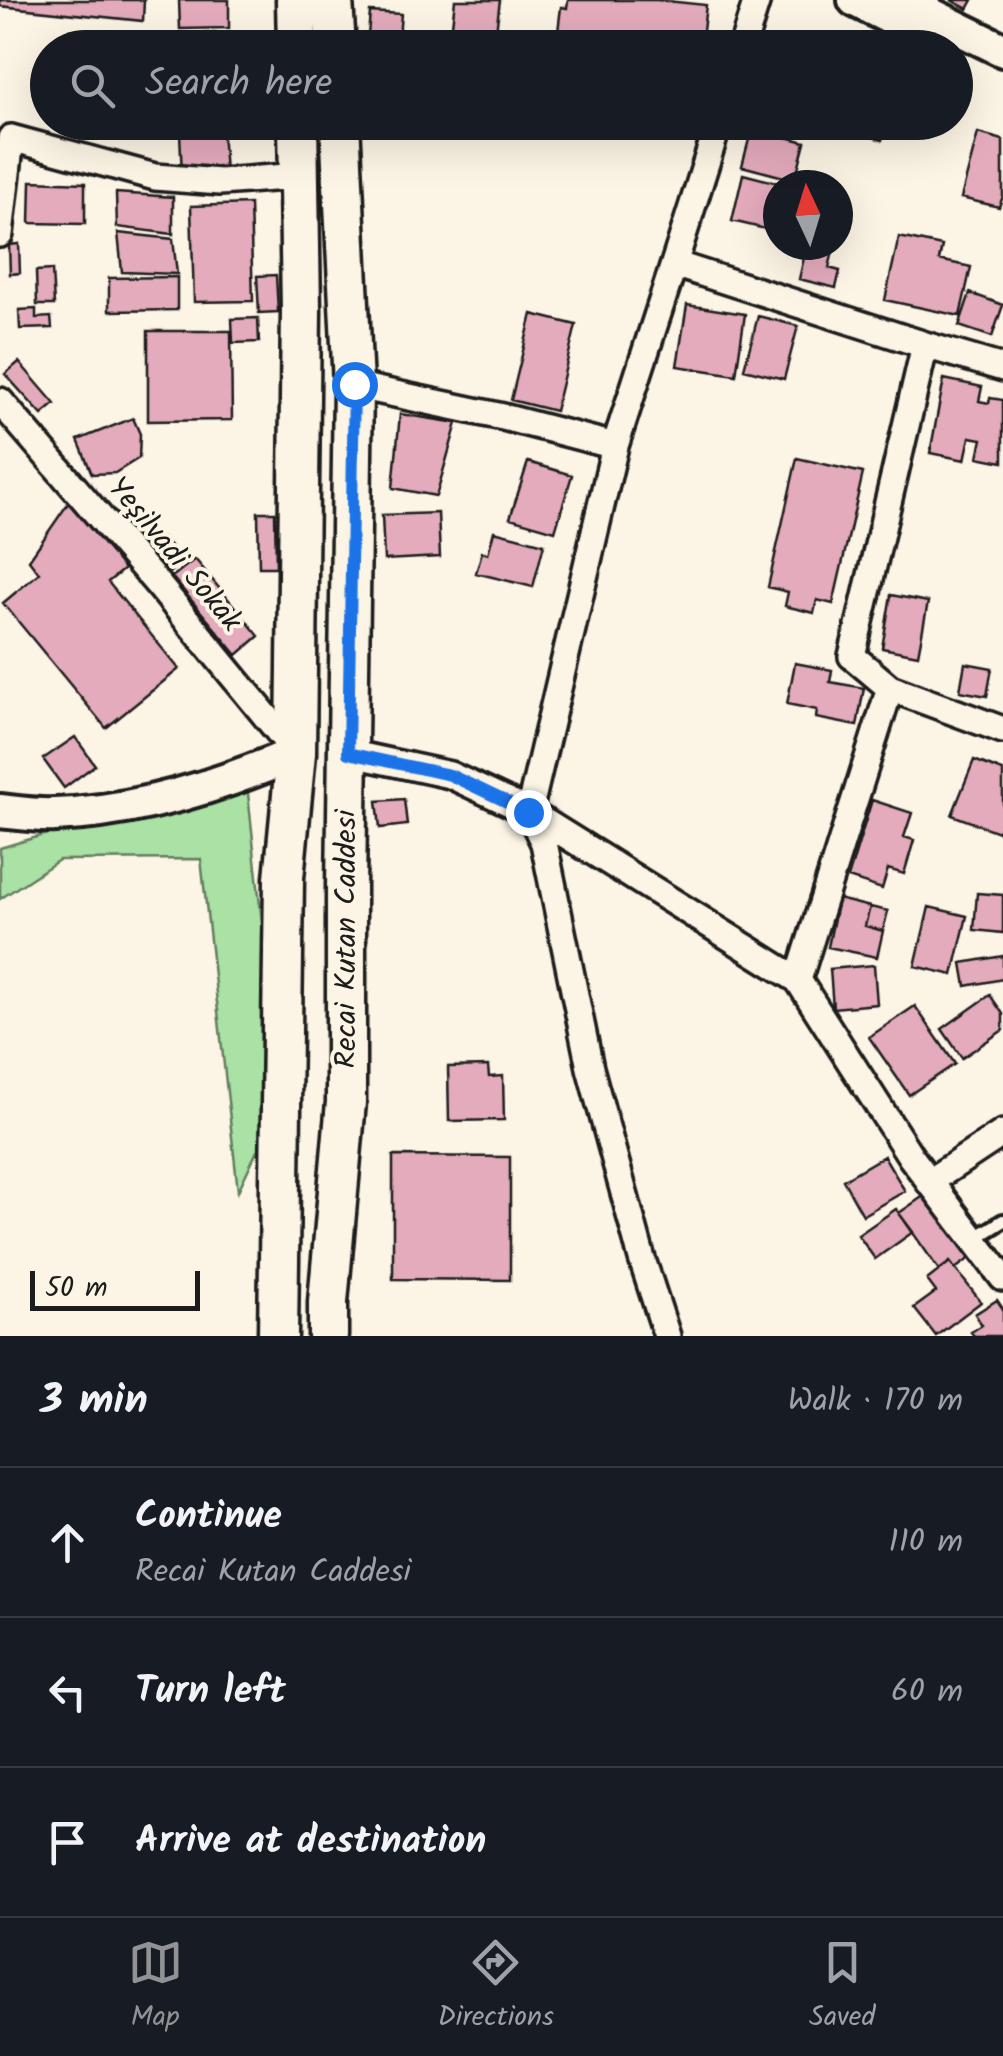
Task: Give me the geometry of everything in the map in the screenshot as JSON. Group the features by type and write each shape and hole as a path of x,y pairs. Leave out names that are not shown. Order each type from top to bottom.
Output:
{"main road":[{"path":"296,0 297,30"},
{"path":"333,0 335,30"},
{"name":"Recai Kutan Caddesi","path":"278,1336 284,878 296,753 301,310 298,140"},
{"name":"Recai Kutan Caddesi","path":"328,1336 346,1102 354,384 341,140"}],"street":[{"path":"748,30 757,0"},
{"path":"855,0 914,30"},
{"path":"901,0 962,30"},
{"path":"973,35 1003,50"},
{"path":"973,60 1003,75"},
{"path":"0,234 11,138 155,177 220,182 299,176"},
{"path":"667,1336 590,1068 544,843 528,812 614,446 713,140"},
{"path":"674,264 1003,368"},
{"path":"925,345 852,656 890,688 1003,730"},
{"path":"354,384 614,446"},
{"name":"Yeşilvadi Sokak","path":"0,401 296,753"},
{"path":"798,980 890,688"},
{"path":"0,811 52,816 112,809 206,788 296,753"},
{"path":"348,753 450,775 528,812 798,980 929,1182 1003,1278"},
{"path":"929,1182 1003,1133"}],"lane":[{"path":"974,1239 1003,1221"}],"green space":[{"path":"246,775 281,1100 238,1191 201,859 59,860 0,899 0,848"}],"building":[{"path":"0,0 144,0 143,21 0,6"},
{"path":"179,0 229,0 229,28 180,29"},
{"path":"455,0 500,0 496,30 451,30"},
{"path":"568,0 657,0 706,5 703,30 558,30 561,7 567,8"},
{"path":"951,0 973,0 968,9"},
{"path":"370,12 401,14 400,30 368,30"},
{"path":"978,133 1003,140 1003,196 999,207 961,198"},
{"path":"180,140 223,140 225,172 182,174"},
{"path":"749,140 805,142 798,170 763,172 742,166"},
{"path":"743,174 763,179 763,228 732,221"},
{"path":"31,181 85,183 85,224 30,223"},
{"path":"116,193 173,197 173,234 117,227"},
{"path":"250,204 253,301 194,302 191,206"},
{"path":"118,233 173,239 177,274 122,272"},
{"path":"899,237 942,246 939,260 971,267 960,316 885,300"},
{"path":"19,244 20,273 10,274 9,245"},
{"path":"803,260 831,260 829,268 840,271 836,288 799,279"},
{"path":"52,270 54,305 37,305 36,271"},
{"path":"276,275 278,312 259,313 257,276"},
{"path":"177,277 177,310 109,311 109,278"},
{"path":"970,293 1003,305 992,337 959,326"},
{"path":"687,305 745,314 736,375 677,366"},
{"path":"36,309 36,318 51,317 52,328 20,329 19,310"},
{"path":"532,314 576,325 555,411 511,400"},
{"path":"758,316 798,326 784,379 744,369"},
{"path":"258,318 259,342 233,343 232,319"},
{"path":"148,331 231,331 232,420 148,421"},
{"path":"19,362 55,404 42,415 5,374"},
{"path":"944,379 982,387 979,401 1003,400 1003,462 978,457 982,439 970,437 965,460 930,453"},
{"path":"400,414 457,423 436,496 393,488"},
{"path":"133,418 140,434 139,458 115,473 92,474 78,440"},
{"path":"797,458 863,473 833,604 817,600 814,613 785,606 788,592 768,587"},
{"path":"528,462 572,475 555,531 510,518"},
{"path":"69,502 124,569 108,582 179,669 106,728 3,603 39,573 29,560"},
{"path":"258,512 275,512 276,567 259,567"},
{"path":"438,513 440,557 384,560 382,515"},
{"path":"494,531 544,544 533,587 476,573 482,552 488,554"},
{"path":"163,538 183,560 170,572 150,549"},
{"path":"195,559 259,636 237,655 172,577"},
{"path":"891,595 928,602 918,655 882,648"},
{"path":"795,663 832,670 830,682 864,688 857,726 816,718 817,710 787,704"},
{"path":"965,663 992,668 987,696 960,691"},
{"path":"75,737 95,765 64,788 43,759"},
{"path":"974,760 1003,771 1003,820 998,832 952,815"},
{"path":"404,799 407,825 380,828 377,801"},
{"path":"872,800 912,813 904,837 914,840 904,874 888,869 882,889 848,878"},
{"path":"977,893 1003,895 1003,933 974,930"},
{"path":"838,899 870,907 865,926 883,931 877,957 828,947"},
{"path":"870,907 888,911 883,931 865,926"},
{"path":"929,907 967,916 953,975 915,966"},
{"path":"1003,956 1003,979 966,986 962,963"},
{"path":"874,965 877,1004 833,1008 830,969"},
{"path":"990,995 1003,1014 1003,1030 962,1058 942,1029"},
{"path":"915,1006 955,1064 909,1095 869,1037"},
{"path":"488,1066 489,1077 503,1076 504,1120 449,1121 448,1067"},
{"path":"393,1156 510,1157 510,1280 393,1279"},
{"path":"884,1156 905,1191 863,1215 843,1180"},
{"path":"928,1193 973,1256 955,1269 950,1262 939,1270 899,1213"},
{"path":"896,1209 913,1232 875,1259 858,1235"},
{"path":"950,1262 981,1302 936,1336 914,1308 936,1292 927,1280"},
{"path":"997,1300 1003,1309 1003,1336 974,1336 971,1332 982,1325 975,1314"}],"route":[{"path":"354,384 348,753 450,775 528,812"}]}
